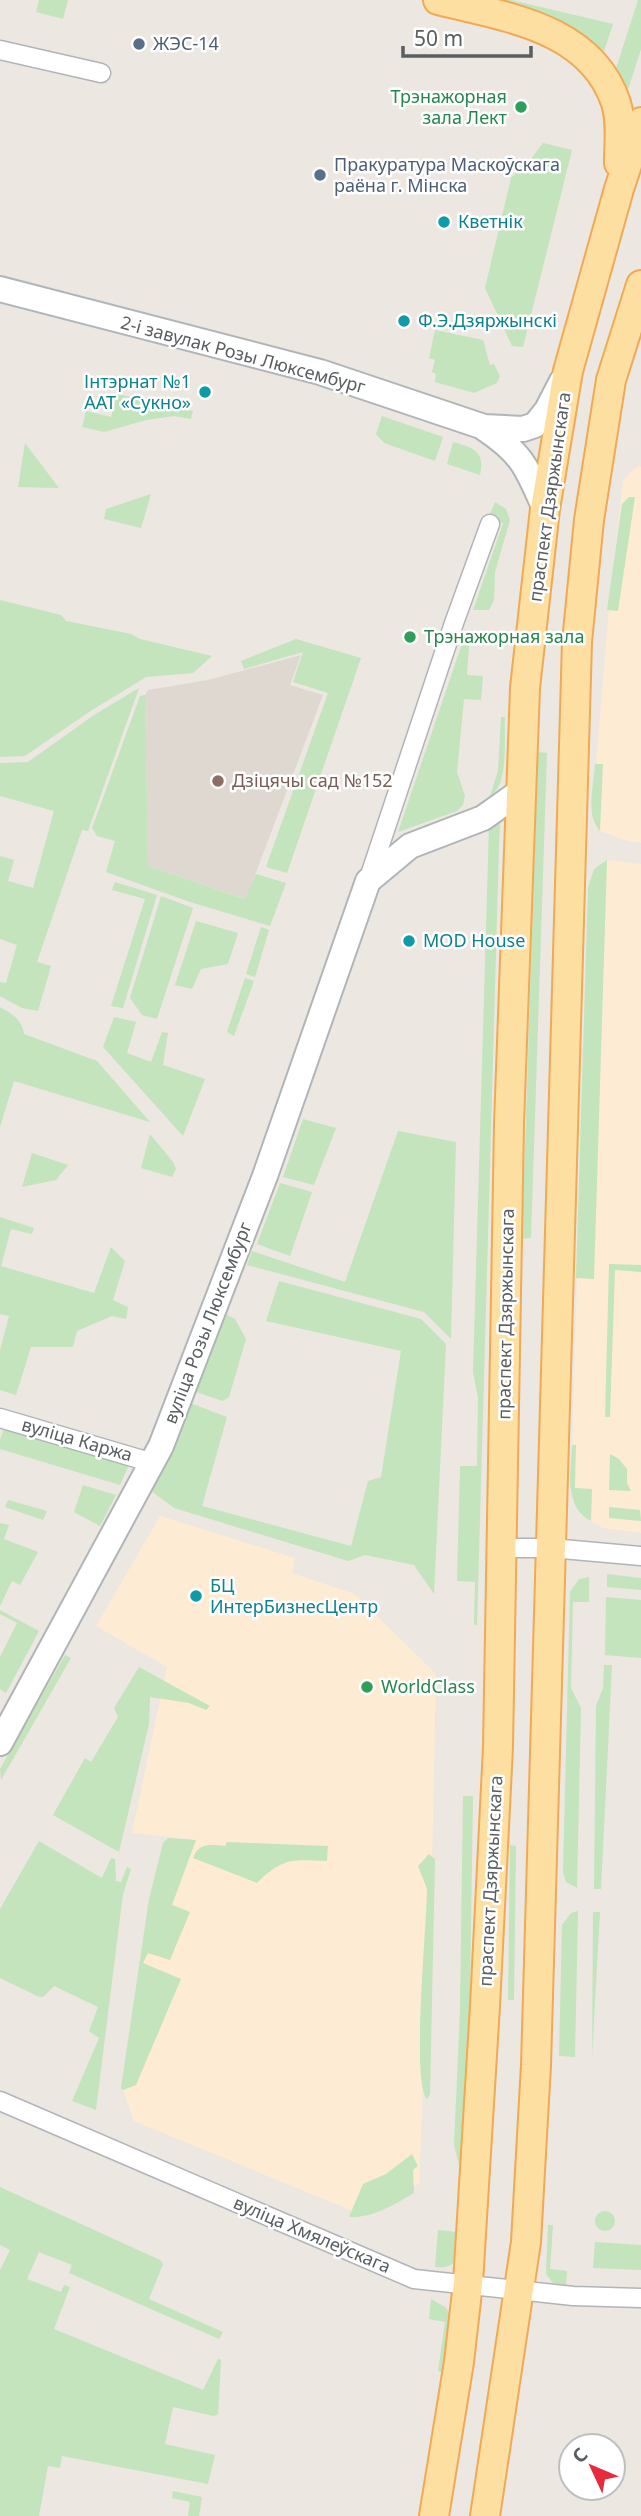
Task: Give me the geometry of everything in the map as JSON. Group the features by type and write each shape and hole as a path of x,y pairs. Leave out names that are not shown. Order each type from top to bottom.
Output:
{"main road":[{"path":"438,0 530,24 555,34 577,47 595,63 616,104 619,121 619,189"},
{"name":"праспект Дзяржынскага","path":"433,2516 459,2362 468,2283 485,2006 498,1747 509,1138 526,688 545,509 568,371 619,189 641,122"},
{"path":"485,2516 526,2242 537,2065 577,642 589,520 611,380 641,285"},
{"path":"611,380 641,329"}],"street":[{"path":"0,50 101,73"},
{"name":"2-і завулак Розы Люксембург","path":"0,289 320,372 484,427 523,429 535,425 547,410 568,371"},
{"name":"2-і завулак Розы Люксембург","path":"484,427 510,446 522,460 545,509"},
{"name":"вуліца Розы Люксембург","path":"0,1743 153,1463 265,1176 490,524"},
{"path":"368,881 410,846 483,818 521,792"},
{"path":"386,826 391,839 410,846"},
{"name":"вуліца Каржа","path":"0,1418 153,1463"},
{"path":"503,1548 551,1548 641,1556"},
{"name":"вуліца Хмялеўскага","path":"0,2101 414,2279 468,2283 518,2291 641,2298"}],"shaded area":[{"path":"638,466 641,467 641,843 600,831 594,825 592,814 609,608 623,480"},
{"name":"Дзіцячы сад №152","path":"301,655 290,685 323,695 246,899 148,866 145,695 148,690 208,680"},
{"path":"607,860 641,864 641,1533 603,1528 583,1517 573,1503 571,1494 588,887 594,869"},
{"path":"160,1516 295,1558 292,1573 355,1594 436,1674 432,1867 419,2184 355,2212 134,2121 123,2090 143,1963 190,1839 132,1833 167,1667 96,1626"}],"green space":[{"path":"39,0 68,0 63,19 36,12"},
{"path":"486,0 511,0 613,24 604,51 599,51 573,31 547,18"},
{"path":"638,0 641,0 641,49 625,99 614,75"},
{"path":"543,143 572,150 523,347 512,346 485,288 511,178 527,164"},
{"path":"435,330 483,340 490,365 494,364 500,376 497,383 474,393 435,382 436,374 432,372 435,360 429,358"},
{"path":"117,394 193,411 191,419 174,416 146,420 104,432 82,427 86,411 111,417"},
{"path":"382,416 443,437 435,461 384,443 376,434"},
{"path":"453,442 476,452 481,461 480,475 447,464"},
{"path":"25,443 59,488 18,487"},
{"path":"151,494 141,528 104,519 106,509"},
{"path":"629,497 635,497 618,611 607,610 622,504"},
{"path":"495,502 506,509 510,520 495,572 494,600 489,610 473,610 503,523 490,514"},
{"path":"0,600 61,615 66,621 131,634 140,639 212,656 193,673 146,677 25,756 0,757"},
{"path":"470,631 467,675 483,676 481,700 464,699 457,772 465,796 463,805 457,811 398,832 466,632"},
{"path":"296,639 361,658 287,873 266,867 328,693 293,682 303,652 244,669 241,661"},
{"path":"139,688 88,831 82,830 37,962 51,966 38,1011 22,1008 0,996 0,982 6,983 17,945 0,939 0,856 14,860 8,881 33,888 54,811 0,796 0,763 28,762 94,715"},
{"path":"145,695 148,866 245,899 256,874 286,883 270,926 190,902 106,872 115,841 97,836 92,828 140,696"},
{"path":"501,717 505,717 503,772 496,791 490,796 498,771"},
{"path":"538,752 547,753 531,1238 522,1239"},
{"path":"595,764 603,764 600,831 595,825 592,809"},
{"path":"498,823 477,1625 474,1625 475,1582 457,1581 460,1466 477,1466 478,1398 473,1372 489,826"},
{"path":"607,860 594,1279 576,1278 588,887 594,869"},
{"path":"115,882 157,895 123,1008 111,1006 145,899 112,890"},
{"path":"161,896 193,908 157,1019 142,1015 130,998"},
{"path":"196,921 238,933 228,964 201,969 192,989 175,985"},
{"path":"261,927 269,930 255,977 246,974"},
{"path":"245,978 254,981 234,1036 227,1032"},
{"path":"0,1007 19,1021 24,1034 97,1061 150,1122 14,1081 0,1127"},
{"path":"114,1017 136,1022 127,1053 151,1062 162,1032 168,1033 163,1065 205,1079 183,1136 103,1047"},
{"path":"303,1119 336,1128 314,1185 283,1177"},
{"path":"398,1131 456,1142 451,1339 424,1312 247,1265 252,1251 345,1282"},
{"path":"150,1134 173,1162 176,1169 172,1177 141,1168"},
{"path":"32,1153 68,1165 56,1180 22,1187"},
{"path":"280,1183 312,1192 290,1256 257,1244"},
{"path":"0,1217 34,1228 32,1234 11,1229 1,1266 94,1293 111,1247 125,1261 113,1300 128,1307 126,1319 112,1316 77,1331 73,1347 31,1347 16,1395 0,1390 0,1350 9,1316 0,1314"},
{"path":"609,1264 641,1265 641,1272 615,1270 610,1417 605,1417"},
{"path":"279,1281 421,1319 446,1344 434,1594 414,1565 365,1555 348,1561 174,1508 146,1487 185,1401 227,1417 202,1506 351,1546 368,1481 381,1477 401,1351 266,1321"},
{"path":"218,1310 235,1319 246,1339 229,1397 223,1401 190,1390"},
{"path":"5,1426 125,1460 128,1467 120,1485 0,1449"},
{"path":"572,1445 576,1445 575,1488 592,1489 591,1521 582,1515 572,1498"},
{"path":"610,1454 619,1459 627,1469 627,1483 631,1491 609,1490"},
{"path":"83,1485 116,1495 100,1526 74,1512"},
{"path":"8,1500 47,1511 43,1520 5,1507"},
{"path":"609,1507 640,1510 641,1521 609,1518"},
{"path":"0,1523 9,1525 4,1539 38,1552 20,1585 12,1581 0,1606"},
{"path":"607,1574 641,1578 641,1590 607,1587"},
{"path":"589,1577 589,1602 573,1602 571,1688 581,1708 577,1888 566,1882 563,1872 570,1592 579,1579"},
{"path":"606,1597 641,1600 641,1658 605,1655"},
{"path":"0,1610 39,1631 6,1693 0,1689 0,1657 17,1623 0,1614"},
{"path":"65,1655 71,1658 1,1780 0,1769"},
{"path":"604,1665 612,1665 601,1889 594,1889 596,1706 603,1688"},
{"path":"139,1667 210,1706 206,1710 189,1703 150,1697 149,1724 119,1852 53,1815 85,1758 91,1762 118,1717 114,1708"},
{"path":"463,1796 473,1796 469,2058 457,2259 450,2265 435,2267 438,2230 456,2232 460,2168 454,2145 460,2010"},
{"path":"168,1838 196,1840 172,1905 190,1912 170,1960 148,1953 143,1963 181,1979 136,2085 123,2090 121,2088 149,1899 163,1843"},
{"path":"39,1841 102,1878 111,1858 115,1859 116,1881 121,1882 127,1867 131,1869 123,1894 96,2110 72,2101 99,2038 89,2031 98,2007 54,1986 43,1997 0,1978 0,1909"},
{"path":"227,1842 328,1846 327,1861 305,1860 282,1864 257,1883 193,1858 202,1847 225,1846"},
{"path":"510,1845 516,1846 514,2000 508,2000"},
{"path":"429,1854 435,1859 430,2095 427,2099 422,2087 420,2034 427,1889 418,1866"},
{"path":"578,1911 575,2057 559,2056 562,1925 571,1913"},
{"path":"593,1912 600,1912 592,2056"},
{"path":"412,2154 418,2166 413,2170 414,2193 375,2213 349,2217 363,2184 386,2174"},
{"path":"0,2187 160,2260 163,2264 149,2299 223,2332 219,2339 69,2273 72,2265 39,2252 27,2279 61,2292 64,2285 70,2287 54,2329 203,2390 218,2359 221,2360 218,2414 214,2416 173,2407 165,2444 215,2455 208,2484 62,2456 60,2468 48,2466 39,2516 0,2516 0,2270 10,2250 0,2245"},
{"path":"605,2211 612,2214 615,2221 612,2228 605,2231 598,2228 595,2221 598,2214"},
{"path":"548,2225 553,2225 550,2269 567,2271 566,2285 553,2283 546,2274"},
{"path":"595,2242 641,2245 641,2270 593,2268"},
{"path":"431,2299 450,2313 443,2372 438,2371 445,2322 429,2319"},
{"path":"173,2491 202,2497 199,2516 188,2516 190,2502 172,2498"}],"place":[{"name":"ЖЭС-14","path":"139,44"},
{"name":"Трэнажорная зала Лект","path":"521,107"},
{"name":"Пракуратура Маскоўскага раёна г. Мінска","path":"320,175"},
{"name":"Кветнік","path":"444,222"},
{"name":"Ф.Э.Дзяржынскі","path":"404,321"},
{"name":"Інтэрнат №1 ААТ «Сукно»","path":"205,392"},
{"name":"Трэнажорная зала","path":"410,637"},
{"name":"Дзіцячы сад №152","path":"218,781"},
{"name":"MOD House","path":"409,941"},
{"name":"БЦ ИнтерБизнесЦентр","path":"196,1596"},
{"name":"WorldClass","path":"367,1687"}]}
